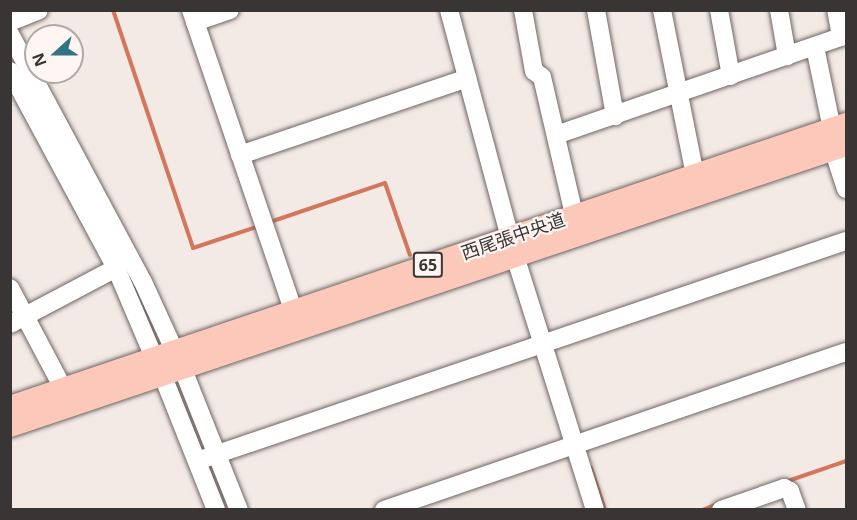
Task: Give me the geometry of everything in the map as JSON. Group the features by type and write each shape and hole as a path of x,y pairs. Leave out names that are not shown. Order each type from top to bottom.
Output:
{"main road":[{"name":"西尾張中央道","path":"10,426 294,312 513,247 574,215 695,175 840,137"},
{"name":"西尾張中央道","path":"10,407 64,390 168,363 840,137"}],"street":[{"path":"10,22 39,10"},
{"path":"230,10 193,16 294,312"},
{"path":"449,10 541,346 595,510"},
{"path":"523,10 534,71 542,77 574,215"},
{"path":"596,10 615,116"},
{"path":"663,10 695,175"},
{"path":"719,10 731,76"},
{"path":"779,10 787,56"},
{"path":"556,135 841,38 836,10"},
{"path":"10,34 142,282 197,461 216,510"},
{"path":"815,47 840,137 846,189"},
{"path":"10,70 217,454 238,510"},
{"path":"240,155 466,78"},
{"path":"197,461 846,241"},
{"path":"18,320 116,268"},
{"path":"10,288 18,320 64,390"},
{"path":"384,510 846,352"},
{"path":"720,510 784,488 790,491 797,510"}],"waterway":[{"path":"113,10 193,248 259,226"},
{"path":"270,222 385,183 410,255"},
{"path":"785,482 846,461"},
{"path":"591,468 605,510"},
{"path":"702,510 718,504"}]}
